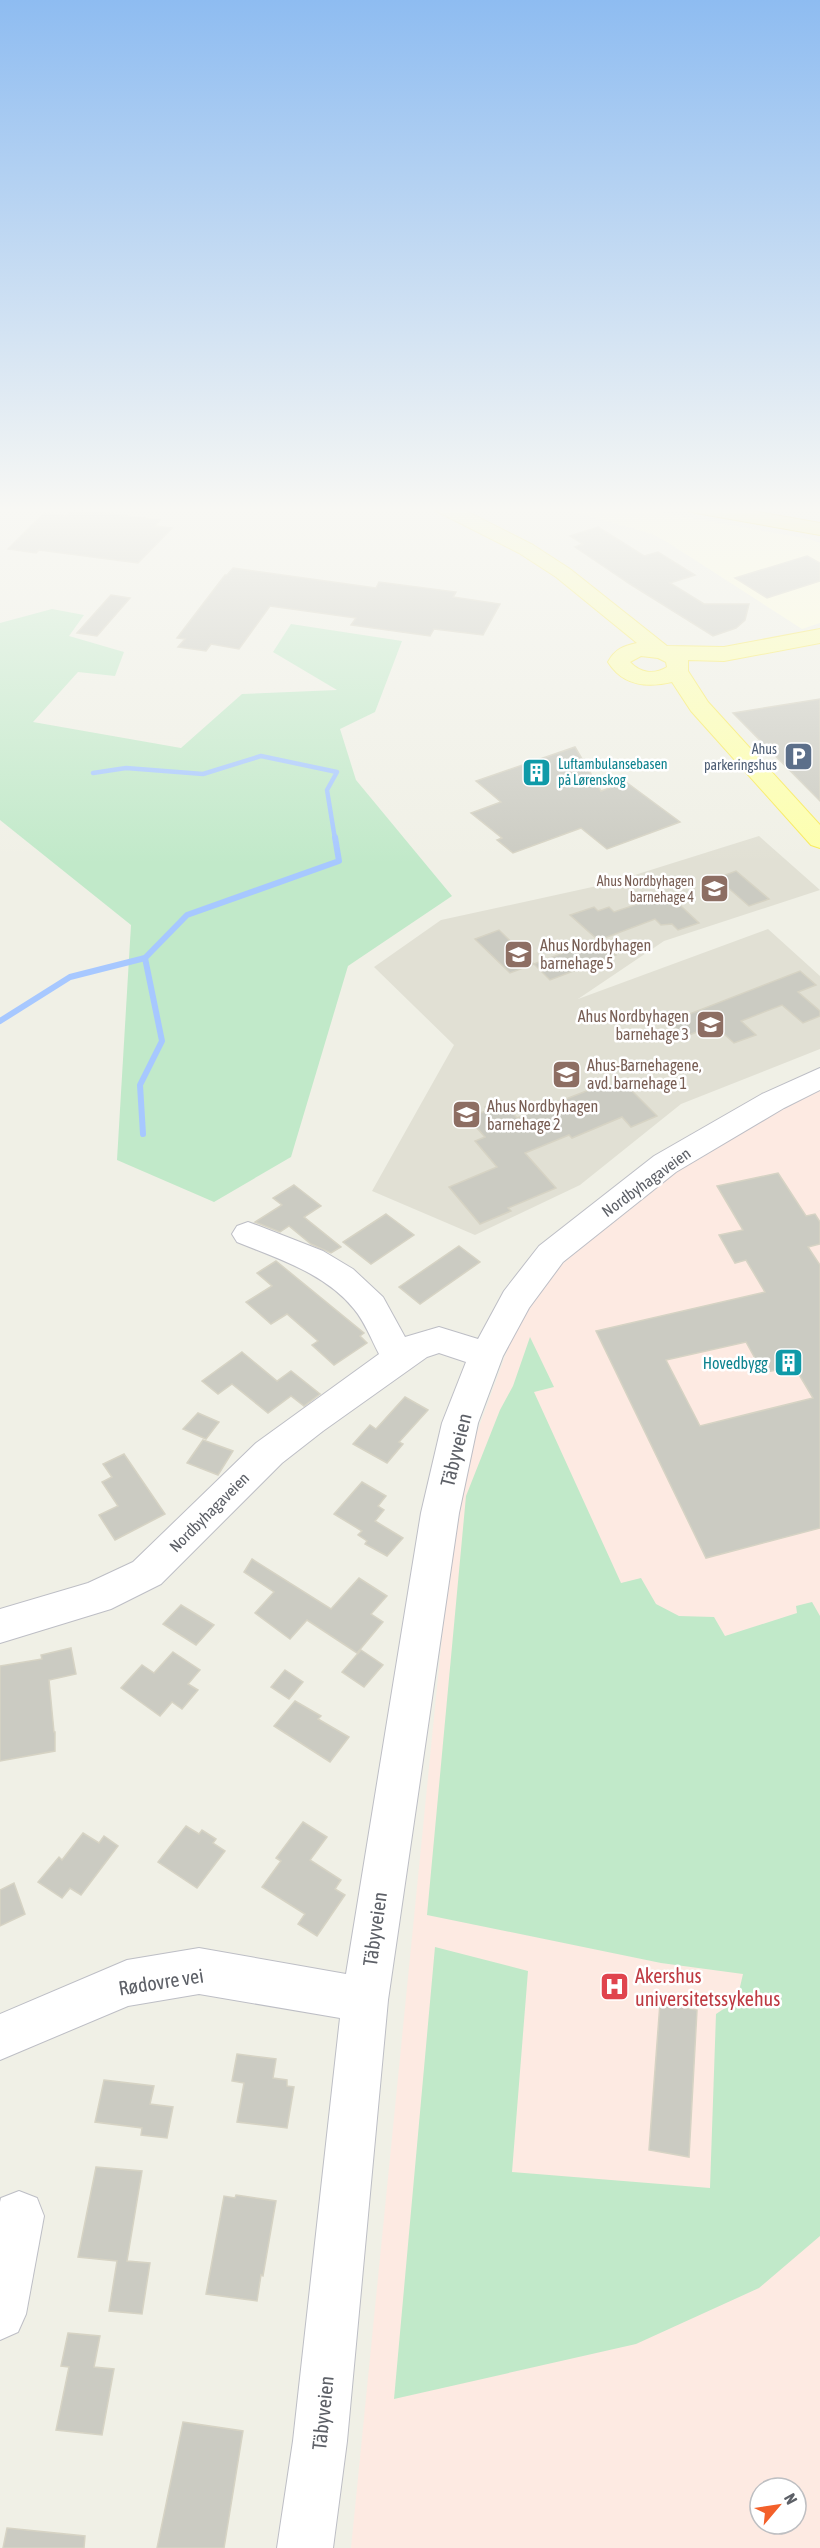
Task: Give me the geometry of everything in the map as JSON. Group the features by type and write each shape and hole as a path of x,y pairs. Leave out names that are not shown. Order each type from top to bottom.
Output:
{"main road":[{"path":"621,626 627,653"},
{"path":"629,626 671,661 699,706 820,840"},
{"path":"671,661 724,654 820,636"},
{"path":"699,706 648,678 630,674 622,669 620,659 627,653 638,650 671,661 820,642"},
{"path":"648,678 668,676 671,661"}],"street":[{"name":"Nordbyhagaveien","path":"0,1626 98,1597 147,1573 269,1453 398,1357 415,1347 439,1340 462,1346 495,1340 516,1300 551,1254 665,1164 772,1101 820,1078"},
{"path":"248,1234 297,1253 343,1278 366,1300 398,1357"},
{"name":"Täbyveien","path":"306,2548 320,2441 365,2000 440,1513 460,1423 495,1340"},
{"name":"Rødovre vei","path":"0,2037 127,1983 199,1971 365,2000"},
{"path":"0,2314 19,2216"}],"shaded area":[{"path":"0,626 76,626 69,636 124,652 115,676 78,672 33,722 181,748 242,694 337,690 273,652 290,626 303,626 402,641 375,712 340,729 356,780 452,896 348,966 291,1157 214,1202 117,1160 131,925 0,820"},
{"path":"759,836 820,890 664,941 578,999 768,929 820,976 820,1049 681,1104 580,1185 475,1235 372,1191 454,1045 374,967 441,920 606,884"},
{"name":"Akershus universitetssykehus","path":"820,1089 820,2548 351,2548 457,1487 527,1296 670,1167"},
{"path":"530,1337 554,1387 534,1392 621,1583 641,1578 656,1604 679,1616 714,1617 725,1636 797,1613 796,1606 812,1602 820,1616 820,2236 759,2288 636,2344 394,2399 435,1947 528,1971 512,2172 710,2188 716,2014 737,2000 743,1974 661,1963 427,1915 466,1496 500,1410 513,1386"}],"building":[{"path":"83,626 106,626 97,636 77,633"},
{"path":"186,626 256,626 239,649 211,644 206,651 178,647 185,639 177,638"},
{"path":"358,626 488,626 483,635 434,629 430,636"},
{"path":"697,626 738,626 736,628 713,636"},
{"name":"Ahus parkeringshus","path":"820,699 820,801 733,713"},
{"path":"575,747 601,791 626,782 680,822 607,849 581,828 513,853 497,840 502,838 471,813 501,802 476,781"},
{"path":"736,871 769,899 749,906 717,878"},
{"path":"668,894 699,923 678,930 672,924 661,925 655,919 599,940 616,955 550,980 534,964 598,940 570,915 594,907 598,911 609,907 614,912"},
{"path":"499,930 534,964 510,973 475,939"},
{"path":"800,971 816,985 798,992 820,1011 820,1016 803,1023 782,1005 741,1021 756,1035 734,1043 714,1025 684,1037 669,1022"},
{"path":"623,1082 657,1116 631,1127 622,1117 572,1138 569,1135 525,1153 556,1188 508,1208 511,1211 480,1224 449,1187 497,1167 475,1141 485,1137 468,1118 488,1110 485,1107 502,1101 517,1118 594,1088 601,1089"},
{"name":"Hovedbygg","path":"778,1173 806,1216 815,1214 820,1222 820,1244 808,1247 820,1265 820,1528 706,1558 596,1331 765,1292 746,1260 735,1263 719,1235 743,1230 717,1186","holes":["746,1342 763,1373 794,1366 813,1398 700,1426 666,1360"]},
{"path":"294,1185 321,1206 304,1217 341,1247 331,1253 311,1244 289,1226 280,1232 255,1222 282,1205 273,1198"},
{"path":"386,1214 414,1235 371,1264 343,1242"},
{"path":"459,1246 480,1262 420,1304 399,1287"},
{"path":"276,1261 364,1333 360,1336 367,1343 334,1365 312,1345 318,1341 287,1314 271,1324 246,1302 272,1286 257,1273"},
{"path":"242,1352 277,1381 291,1371 320,1394 304,1406 291,1396 268,1413 232,1384 218,1394 202,1381"},
{"path":"405,1397 428,1410 399,1442 403,1444 387,1463 353,1444 370,1425 376,1429"},
{"path":"198,1413 219,1422 206,1439 183,1429"},
{"path":"203,1440 233,1451 218,1475 187,1463"},
{"path":"124,1454 165,1514 115,1540 99,1515 118,1506 102,1482 112,1477 103,1464"},
{"path":"362,1482 386,1496 378,1506 384,1510 375,1521 403,1538 387,1556 365,1544 367,1541 358,1535 362,1531 334,1514"},
{"path":"252,1559 331,1609 359,1578 387,1596 371,1614 383,1622 357,1653 307,1620 290,1639 255,1613 274,1592 244,1572"},
{"path":"181,1605 214,1625 196,1645 163,1624"},
{"path":"71,1648 76,1674 49,1680 55,1751 0,1761 0,1666 42,1659 41,1655"},
{"path":"361,1650 383,1665 364,1687 342,1672"},
{"path":"173,1652 200,1670 188,1684 198,1690 182,1709 172,1702 160,1716 121,1688 142,1665 154,1673"},
{"path":"285,1670 303,1682 289,1699 271,1687"},
{"path":"295,1701 321,1716 318,1719 349,1737 330,1762 274,1726"},
{"path":"303,1822 327,1837 310,1860 341,1880 335,1889 345,1895 317,1936 298,1924 305,1914 262,1887 281,1861 276,1858"},
{"path":"186,1826 199,1834 202,1830 216,1839 213,1843 225,1851 197,1888 158,1862"},
{"path":"83,1833 99,1843 104,1836 118,1846 81,1895 70,1888 62,1898 38,1882 59,1857 62,1860"},
{"path":"14,1883 25,1914 0,1926 0,1890"},
{"path":"660,2003 697,2010 689,2157 649,2150"},
{"path":"237,2054 276,2059 273,2078 287,2080 287,2086 294,2087 287,2128 237,2122 244,2083 232,2081"},
{"path":"104,2080 154,2086 150,2104 173,2107 167,2138 141,2135 142,2128 95,2122"},
{"path":"96,2167 142,2171 127,2261 150,2263 142,2314 109,2311 117,2261 78,2257"},
{"path":"236,2195 276,2201 257,2301 206,2294 224,2196 235,2198"},
{"path":"68,2333 100,2336 94,2367 114,2369 102,2435 56,2430 69,2367 61,2366"},
{"path":"183,2422 243,2431 224,2548 157,2548"},
{"path":"7,2528 85,2536 84,2548 3,2548"}],"waterway":[{"path":"93,773 126,768 203,774 261,756 337,772 327,790 335,839"},
{"path":"145,958 187,915 339,861 335,837"},
{"path":"0,1021 70,977 145,958"},
{"path":"143,1134 140,1085 162,1041 145,958"}],"place":[{"name":"Ahus parkeringshus","path":"798,757"},
{"name":"Luftambulansebasen på Lørenskog","path":"537,772"},
{"name":"Ahus Nordbyhagen barnehage 4","path":"715,889"},
{"name":"Ahus Nordbyhagen barnehage 5","path":"519,954"},
{"name":"Ahus Nordbyhagen barnehage 3","path":"710,1025"},
{"name":"Ahus-Barnehagene, avd. barnehage 1","path":"566,1074"},
{"name":"Ahus Nordbyhagen barnehage 2","path":"466,1115"},
{"name":"Hovedbygg","path":"789,1363"},
{"name":"Akershus universitetssykehus","path":"614,1987"}]}
